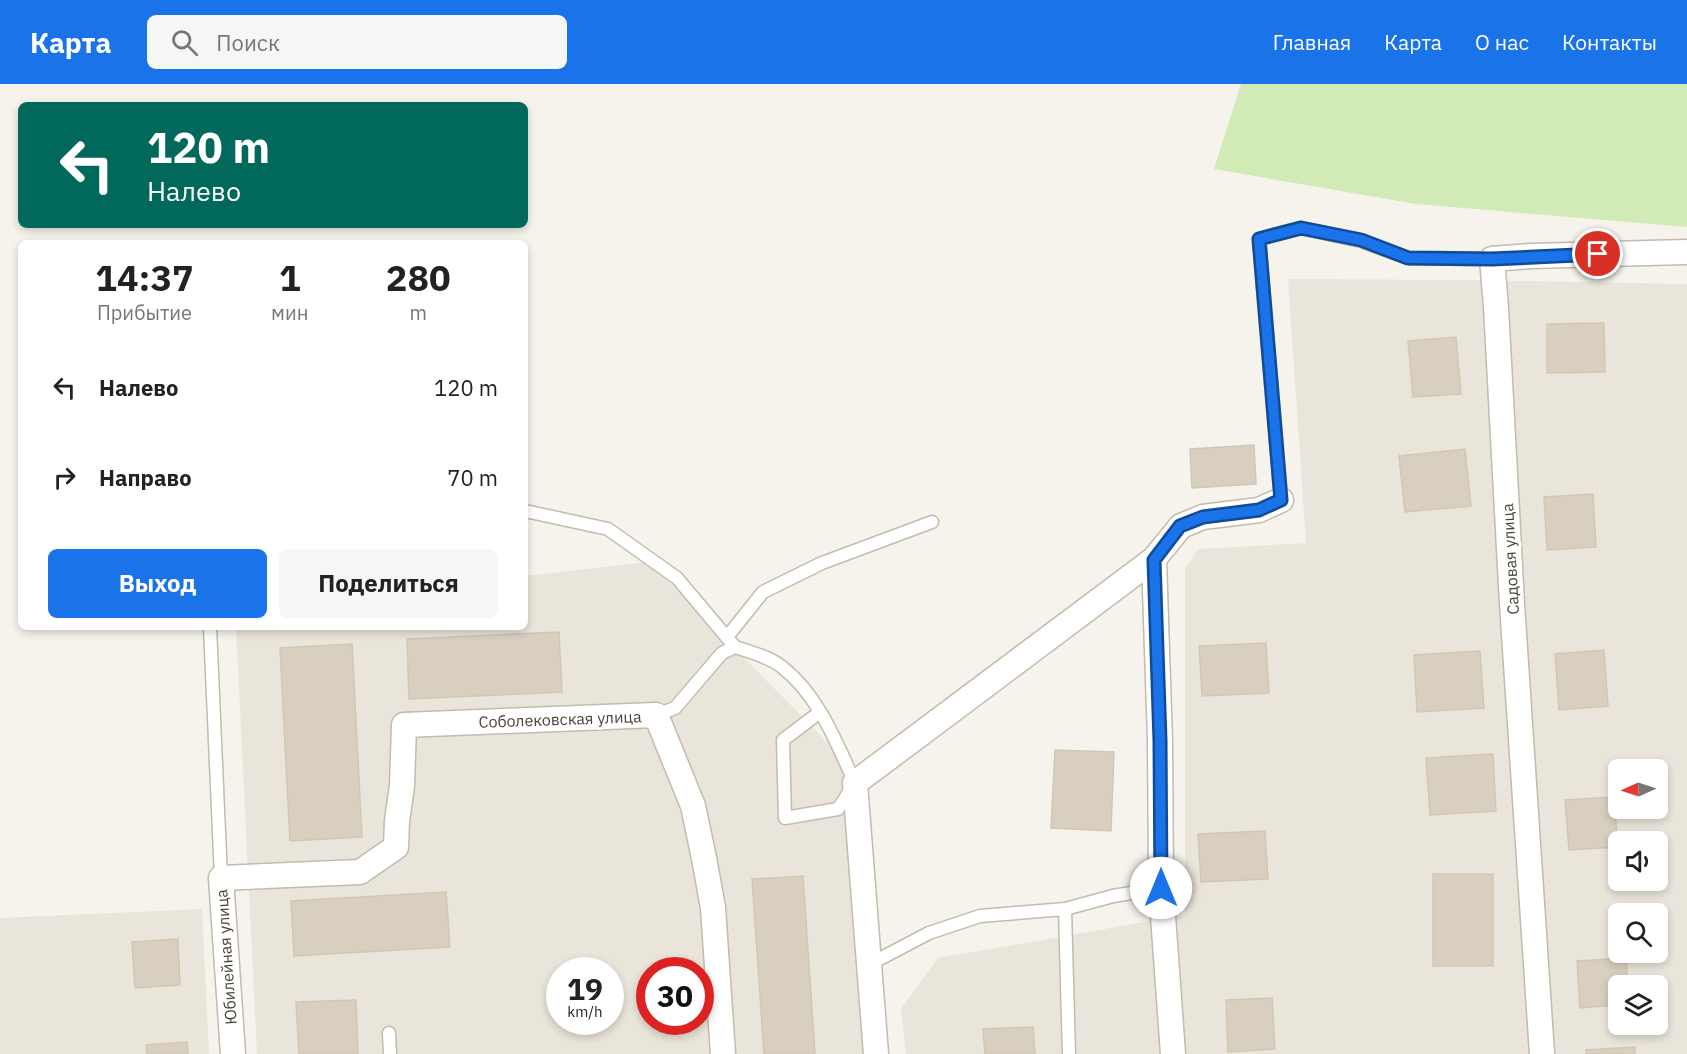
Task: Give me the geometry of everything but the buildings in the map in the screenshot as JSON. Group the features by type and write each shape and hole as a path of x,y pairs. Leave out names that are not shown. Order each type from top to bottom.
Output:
{"street":[{"path":"1492,259 1687,252"},
{"name":"Садовая улица","path":"1492,259 1497,308 1512,604 1542,1054"},
{"path":"876,1054 855,783 1154,560 1180,526 1203,517 1259,510 1281,500"},
{"path":"1154,560 1160,741 1161,888 1173,1054"},
{"name":"Соболековская улица","path":"404,725 656,715 693,806 704,858 713,908 723,1054"},
{"name":"Юбилейная улица","path":"233,1054 221,878 360,872 396,847 402,786 404,725"}],"lane":[{"path":"1281,500 1259,239 1301,228 1361,240 1408,258 1492,259"},
{"path":"528,512 608,529 677,578 731,642 781,666 810,696 820,712 855,783 838,809 785,818 783,740 820,712"},
{"path":"656,715 675,708 731,642 764,592 822,563 932,522"},
{"path":"210,630 221,878"},
{"path":"870,964 929,933 980,915 1065,909 1113,896 1161,888"},
{"path":"1065,909 1069,1054"},
{"path":"389,1033 390,1054"}],"shaded area":[{"path":"1288,279 1687,284 1687,1054 906,1054 901,1009 938,958 1185,915 1185,568 1198,549 1306,543"},
{"path":"649,562 857,772 876,1054 257,1054 236,630 528,630 528,576"},
{"path":"202,909 209,1054 0,1054 0,918"}],"green space":[{"path":"1241,84 1687,84 1687,227 1416,204 1214,169"}],"route":[{"path":"1161,888 1160,741 1154,560 1180,526 1203,517 1259,510 1281,500 1259,239 1301,228 1361,240 1408,258 1492,259 1598,254"}]}
